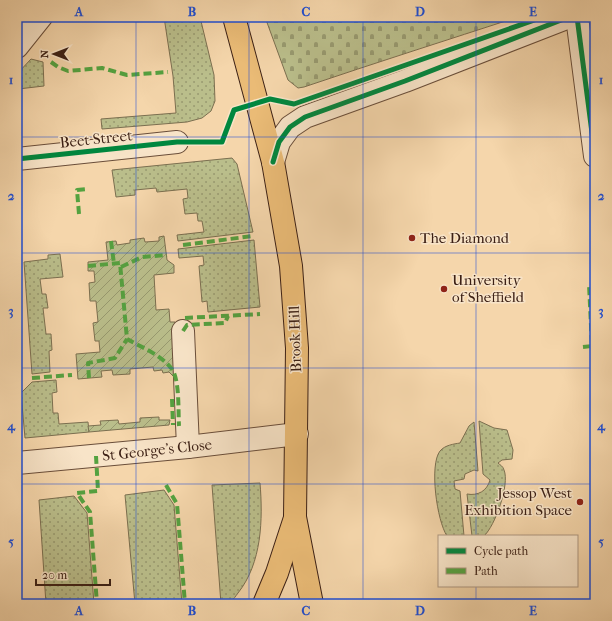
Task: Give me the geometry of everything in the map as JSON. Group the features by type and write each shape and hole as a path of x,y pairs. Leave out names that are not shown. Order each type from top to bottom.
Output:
{"main road":[{"name":"Brook Hill","path":"234,17 273,162 292,274 297,348 295,517 312,604"},
{"name":"Brook Hill","path":"264,604 277,573 295,517"}],"street":[{"path":"17,47 41,17"},
{"path":"273,162 279,142 290,127 305,117 405,81 569,17"},
{"path":"577,17 590,81 595,156"},
{"name":"Beet Street","path":"17,159 177,142"},
{"path":"183,331 188,447"},
{"name":"St George's Close","path":"17,463 188,447 297,434"}],"green space":[{"path":"164,17 200,17 214,75 215,101 211,111 202,118 187,122 102,129 101,119 176,113 173,76"},
{"path":"265,17 518,17 298,88 288,80"},
{"path":"31,59 43,62 44,86 18,89 21,126 17,126 17,74"},
{"path":"232,158 237,164 253,232 178,241 177,235 204,232 202,221 198,221 197,213 185,214 183,199 188,198 187,189 157,192 156,188 135,190 135,195 116,197 112,170"},
{"path":"164,236 167,260 174,265 174,273 154,275 156,310 169,309 170,322 175,322 178,376 174,377 169,372 163,373 162,370 154,371 153,367 130,369 130,374 113,375 112,370 101,371 102,377 78,379 76,354 100,352 99,341 95,341 93,323 98,322 96,301 90,301 89,283 95,282 94,271 88,271 88,262 108,260 106,242 116,241 117,245 130,243 130,240 144,238 145,242 159,241 159,237"},
{"path":"254,240 260,307 208,312 207,301 202,302 199,266 204,265 203,256 179,258 178,249"},
{"path":"60,254 63,277 40,279 42,294 46,294 48,308 43,308 46,334 51,334 52,350 49,351 50,372 32,374 24,262 48,259 48,255"},
{"path":"56,380 57,392 52,393 53,413 58,413 59,424 88,422 89,432 25,438 21,393 32,382"},
{"path":"159,417 159,420 170,420 169,425 89,432 88,426 101,425 100,421 118,420 119,424 140,422 140,418"},
{"path":"479,421 494,428 507,430 513,450 512,459 502,460 498,463 504,470 505,485 493,523 485,535 472,535 467,494 482,492 487,487 490,480 483,474"},
{"path":"474,422 478,471 474,470 465,474 464,479 454,481 455,489 460,491 464,535 446,535 443,529 437,506 435,468 437,458 440,451 444,447 460,443 469,426"},
{"path":"260,483 261,526 252,568 246,581 234,598 229,602 221,604 212,485"},
{"path":"164,490 174,505 182,604 135,604 125,495"},
{"path":"74,496 87,513 94,604 46,604 39,500"}],"marked path":[{"path":"51,62 68,71 102,68 127,75 168,72"},
{"path":"79,214 77,190 88,189"},
{"path":"183,245 253,236"},
{"path":"111,241 114,264"},
{"path":"121,267 142,257 167,255"},
{"path":"88,266 120,263 127,339 162,359 174,373 177,387 179,426"},
{"path":"583,347 592,346 589,284"},
{"path":"185,318 260,314"},
{"path":"183,331 187,325 225,323 228,316"},
{"path":"89,378 88,363 115,358 127,339"},
{"path":"32,378 72,375"},
{"path":"172,399 173,425"},
{"path":"96,456 98,491 77,493 90,512 97,604"},
{"path":"166,485 177,504 185,604"}],"cycle path":[{"path":"17,159 177,142 222,142 234,110 270,99 294,104 543,17"},
{"path":"273,162 279,142 290,127 305,117 405,81 569,17"},
{"path":"577,17 595,156"}],"place":[{"name":"The Diamond","path":"412,238"},
{"name":"University of Sheffield","path":"444,289"},
{"name":"Jessop West Exhibition Space","path":"580,502"}]}
